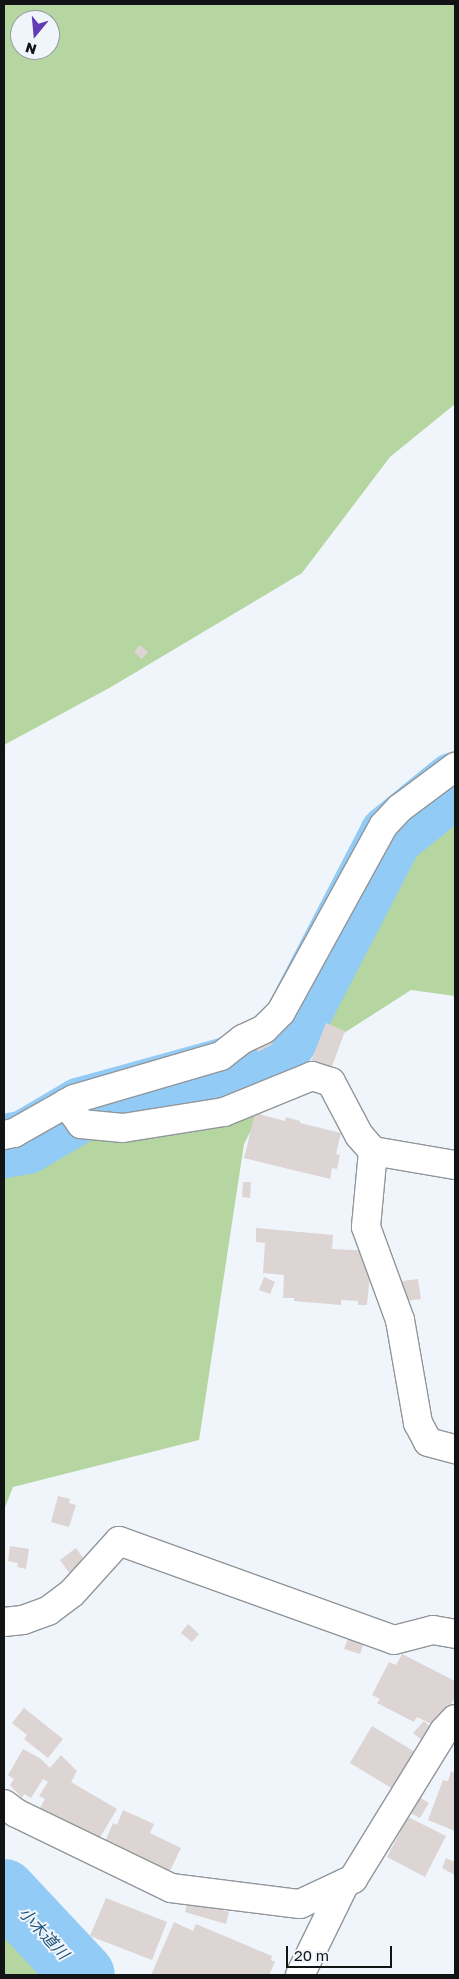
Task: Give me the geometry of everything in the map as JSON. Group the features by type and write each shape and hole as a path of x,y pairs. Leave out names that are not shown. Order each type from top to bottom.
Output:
{"street":[{"path":"4,1135 14,1133 66,1103 221,1056 243,1039 264,1029 281,1012 384,825 400,808 455,767"},
{"path":"66,1103 81,1124 123,1128 224,1112 312,1076 331,1082 359,1135 373,1151 455,1164"},
{"path":"373,1151 366,1227 400,1320 418,1423 428,1442 455,1449"},
{"path":"4,1622 23,1620 48,1611 72,1593 119,1541 394,1640 433,1630 455,1634"},
{"path":"4,1804 16,1813 171,1888 300,1904 353,1879 444,1731 455,1719"},
{"path":"300,1975 345,1882"}],"green space":[{"path":"4,4 455,4 455,404 390,457 302,573 111,687 4,745"},
{"path":"455,768 455,996 411,990 280,1074 244,1144 199,1440 13,1487 4,1510 4,1157 153,1111 301,1021"},
{"path":"4,1931 48,1975 4,1975"}],"building":[{"path":"140,645 148,652 142,659 134,652"},
{"path":"326,1023 345,1031 331,1069 311,1061"},
{"path":"266,1032 273,1044 258,1052 252,1040"},
{"path":"255,1113 285,1121 286,1117 300,1121 300,1123 341,1133 336,1154 340,1155 337,1169 332,1168 330,1179 244,1158"},
{"path":"243,1182 251,1182 250,1198 242,1197"},
{"path":"256,1228 333,1235 332,1249 372,1251 367,1305 358,1305 358,1301 341,1300 341,1305 294,1301 294,1298 283,1298 284,1275 263,1273 265,1243 256,1242"},
{"path":"264,1277 275,1282 270,1294 259,1290"},
{"path":"418,1279 421,1299 397,1302 395,1282"},
{"path":"58,1496 70,1499 69,1503 76,1505 69,1527 51,1522"},
{"path":"10,1546 29,1549 26,1569 17,1567 18,1563 8,1561"},
{"path":"76,1548 86,1562 70,1574 60,1560"},
{"path":"188,1624 199,1634 192,1642 181,1633"},
{"path":"352,1628 367,1634 360,1654 344,1649"},
{"path":"402,1654 455,1681 455,1697 437,1727 417,1717 414,1722 377,1703 380,1699 372,1695 389,1662 396,1665"},
{"path":"24,1708 63,1739 48,1758 24,1739 27,1735 12,1723"},
{"path":"424,1721 434,1730 424,1742 413,1733"},
{"path":"372,1726 415,1752 393,1789 350,1763"},
{"path":"23,1749 41,1759 50,1768 61,1755 77,1771 71,1782 117,1809 96,1844 89,1837 40,1808 45,1799 39,1796 48,1782 43,1779 31,1798 24,1794 22,1798 10,1785 14,1779 8,1775"},
{"path":"451,1771 455,1773 455,1831 428,1820 443,1780 448,1781"},
{"path":"419,1797 429,1803 420,1818 410,1813"},
{"path":"123,1810 154,1824 150,1833 181,1848 167,1877 105,1842 113,1823 117,1825"},
{"path":"408,1817 446,1836 425,1877 387,1857"},
{"path":"446,1858 455,1862 455,1875 442,1868"},
{"path":"106,1898 167,1922 152,1960 90,1936"},
{"path":"188,1900 229,1912 226,1924 185,1912"},
{"path":"174,1922 193,1931 196,1924 272,1956 271,1960 275,1962 269,1975 151,1975"}],"waterway":[{"path":"4,1146 26,1142 82,1109 260,1060 279,1049 391,836 455,784"},
{"name":"小木道川","path":"4,1891 83,1975"}]}
